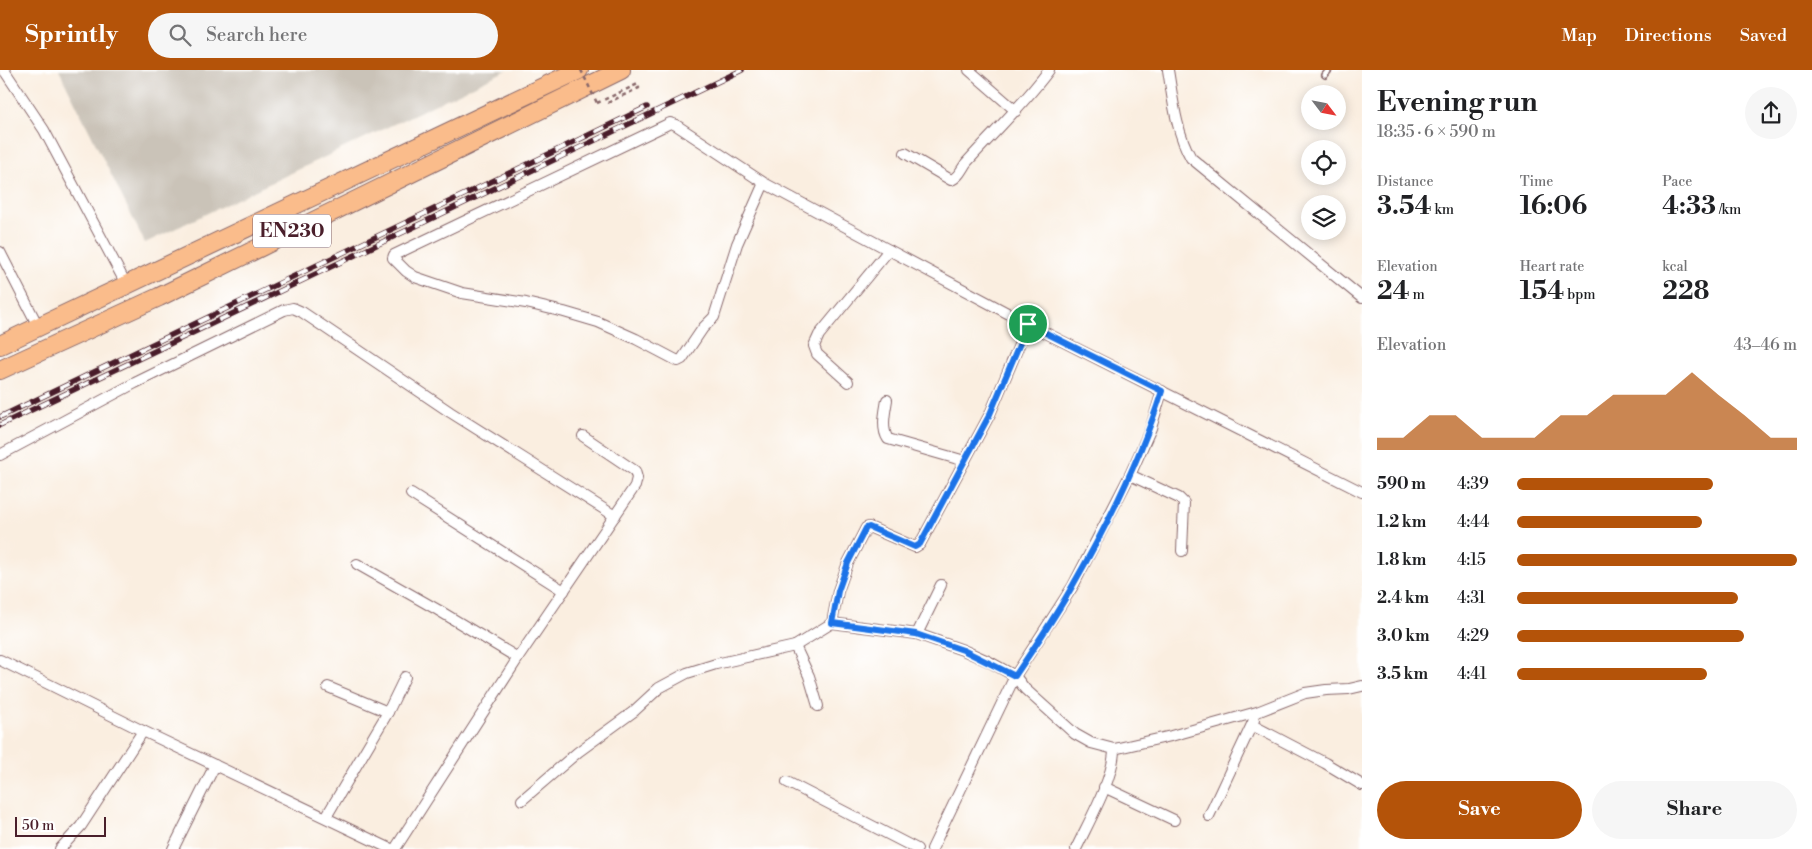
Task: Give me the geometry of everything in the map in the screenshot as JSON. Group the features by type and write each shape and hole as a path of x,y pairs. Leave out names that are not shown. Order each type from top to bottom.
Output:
{"highway":[{"name":"EN230","path":"0,345 580,70"},
{"name":"EN230","path":"0,370 159,297 621,70"}],"street":[{"path":"4,70 44,130 126,284"},
{"path":"969,70 1016,110"},
{"path":"905,153 951,180 955,179 1049,70"},
{"path":"1168,70 1174,109 1185,148 1191,158 1362,298"},
{"path":"764,183 737,244 714,317 703,328 678,361 598,322 526,303 462,293 415,277 406,272 394,258 394,255 670,123 676,124 764,183 1028,324 1362,492"},
{"path":"848,382 817,354 814,346 819,335 889,250"},
{"path":"0,252 38,326"},
{"path":"0,455 135,383 284,310 293,308 302,312 450,412 615,516"},
{"path":"832,623 838,591 863,530 869,527 915,547 920,544 990,414 1028,324"},
{"path":"932,849 1015,676 1073,586 1130,475 1150,428 1162,391"},
{"path":"887,400 884,416 885,434 888,439 965,461"},
{"path":"395,849 518,658 635,486 637,478 635,471 583,436"},
{"path":"1130,475 1180,498 1184,503 1182,551"},
{"path":"411,494 564,591"},
{"path":"357,564 518,658"},
{"path":"916,634 941,584"},
{"path":"522,800 578,752 633,712 666,684 687,673 716,664 795,646 832,623 916,634 963,650 1015,676 1025,689 1075,734 1091,743 1114,749 1257,712 1305,693 1362,686"},
{"path":"795,646 809,676 818,706"},
{"path":"0,660 391,849"},
{"path":"326,817 388,712 405,677"},
{"path":"328,687 388,712"},
{"path":"1209,816 1257,712"},
{"path":"1252,725 1325,763 1362,785"},
{"path":"60,849 81,826 143,730"},
{"path":"1076,849 1114,762 1114,749"},
{"path":"173,849 215,765"},
{"path":"787,782 917,849"},
{"path":"1104,787 1174,820"}],"path":[{"path":"580,70 598,103 638,84 639,88 605,104"}],"shaded area":[{"path":"59,70 507,70 145,243"}],"railway":[{"path":"0,425 742,70"},
{"path":"0,417 647,107"}],"route":[{"path":"1028,324 1162,391 1150,428 1130,475 1073,586 1015,676 963,650 916,634 832,623 838,591 863,530 869,527 915,547 920,544 990,414 1028,324"}]}
